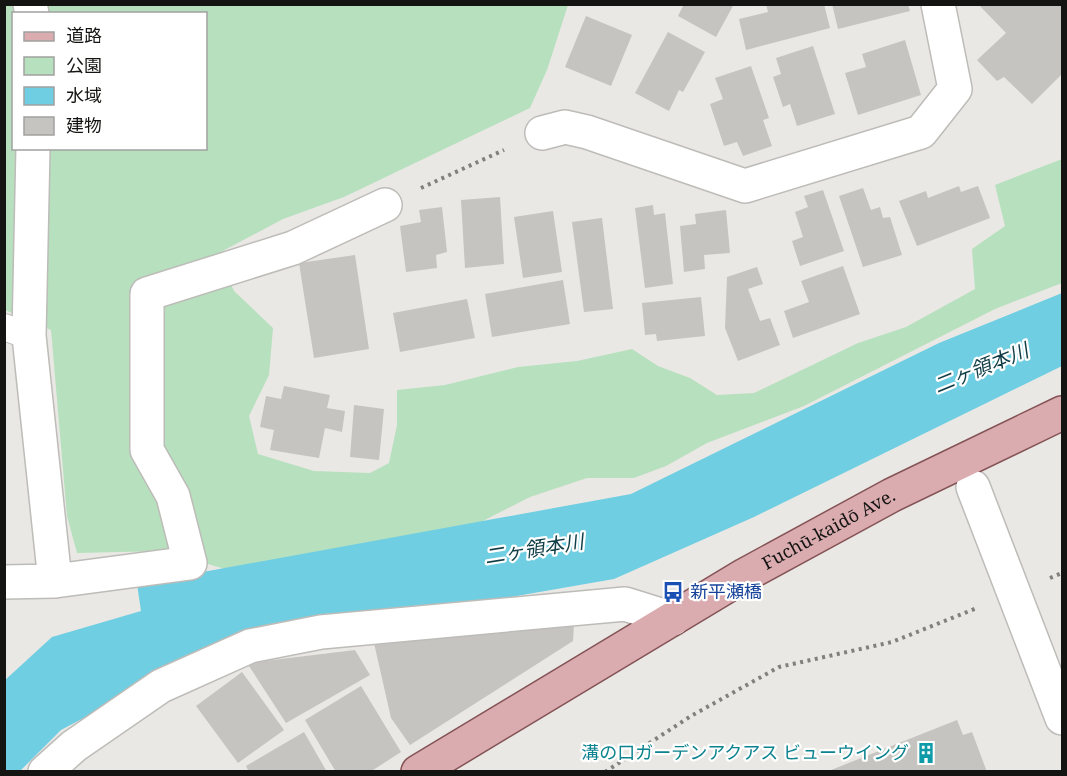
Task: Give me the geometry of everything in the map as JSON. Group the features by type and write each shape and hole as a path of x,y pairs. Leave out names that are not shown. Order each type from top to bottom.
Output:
{"main road":[{"name":"Fuchū-kaidō Ave.","path":"418,771 745,575 892,495 1062,413"}],"street":[{"path":"543,133 565,127 587,132 745,186 921,132 955,89 938,4"},
{"path":"33,150 16,332 55,581"},
{"path":"4,582 55,581 190,563 173,496 147,450 147,294 293,248 385,205"},
{"path":"973,487 1062,718"},
{"path":"45,771 75,746 161,686 250,646 321,632 625,604 673,619"}],"path":[{"path":"385,205 543,133"},
{"path":"605,771 691,716 779,667 891,642 1015,594 1062,573"}],"green space":[{"path":"5,5 568,5 547,70 530,108 344,197 283,219 217,254 234,291 273,328 269,375 249,416 258,454 314,471 370,473 389,463 397,425 397,390 445,385 518,367 577,361 632,349 658,366 690,378 717,395 754,393 858,343 906,327 975,289 972,249 1005,226 995,185 1062,159 1062,283 995,309 804,406 707,443 666,466 634,478 587,478 530,497 475,525 235,572 164,551 77,553 67,516 51,330 5,310"}],"water":[{"name":"二ヶ領本川","path":"1062,293 1062,366 754,517 614,579 214,649 61,730 20,771 5,771 4,681 52,637 141,611 137,584 631,494 939,343"}],"building":[{"path":"684,4 734,4 716,37 678,16"},
{"path":"766,4 824,4 830,28 746,50 739,19 768,12"},
{"path":"832,4 908,4 910,11 838,29"},
{"path":"978,4 1062,4 1062,74 1032,104 1004,77 997,81 977,60 1006,33"},
{"path":"586,16 632,35 611,86 565,67"},
{"path":"668,32 705,52 683,92 679,90 669,111 635,93"},
{"path":"905,40 921,95 858,115 845,73 866,67 862,54"},
{"path":"813,46 835,114 797,126 790,104 783,107 773,77 781,74 776,58"},
{"path":"751,66 769,118 763,120 772,146 743,156 737,142 724,146 710,104 723,99 715,78"},
{"path":"959,186 961,192 978,186 990,218 917,246 899,201 926,191 928,198"},
{"path":"863,188 871,210 880,207 883,218 890,217 902,255 863,267 839,196"},
{"path":"823,190 844,251 800,266 792,241 803,237 795,212 808,207 804,196"},
{"path":"500,197 504,264 465,268 461,200"},
{"path":"653,205 654,215 665,213 673,284 645,288 635,208"},
{"path":"442,207 447,252 436,255 437,268 406,272 400,226 421,222 419,210"},
{"path":"726,210 730,253 704,255 705,269 684,272 680,226 696,224 695,214"},
{"path":"553,211 562,272 523,278 514,217"},
{"path":"602,218 613,309 584,312 572,222"},
{"path":"355,255 369,349 314,358 299,263"},
{"path":"843,266 860,314 793,338 784,311 809,302 801,281"},
{"path":"757,267 763,284 748,289 760,321 770,318 780,345 738,361 725,328 727,277"},
{"path":"563,280 570,324 492,337 485,294"},
{"path":"701,297 705,336 657,341 656,334 645,335 642,303"},
{"path":"467,299 475,338 400,352 393,313"},
{"path":"284,386 330,395 327,408 345,411 342,432 325,428 319,458 270,450 274,430 260,427 266,396 281,399"},
{"path":"354,405 384,409 379,460 350,457"},
{"path":"574,625 573,641 410,745 391,718 374,643"},
{"path":"355,650 370,675 286,723 247,663"},
{"path":"242,672 284,730 238,763 196,706"},
{"path":"361,686 401,752 370,772 336,772 305,720"},
{"name":"溝の口ガーデンアクアス ビューウイング","path":"957,720 963,735 972,732 987,772 826,772"},
{"path":"304,732 327,772 249,772 246,766"}],"place":[{"name":"新平瀬橋","path":"673,592"},
{"name":"溝の口ガーデンアクアス ビューウイング","path":"926,753"}]}
